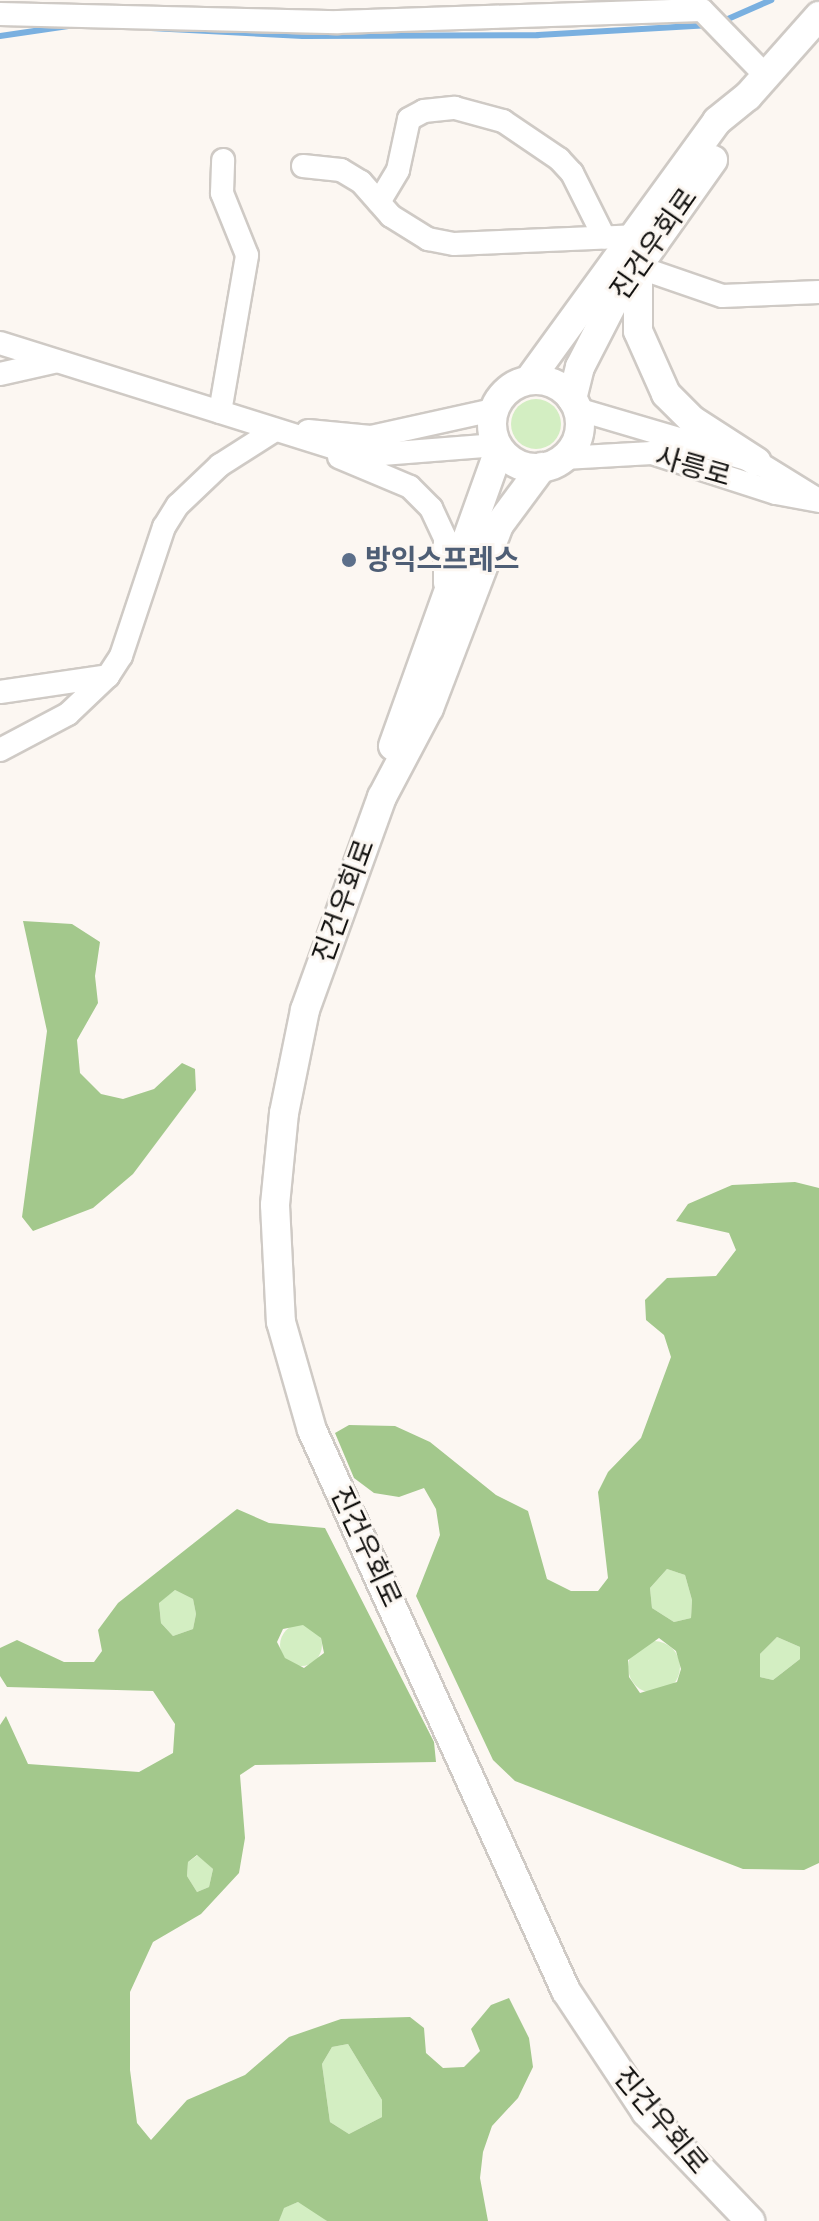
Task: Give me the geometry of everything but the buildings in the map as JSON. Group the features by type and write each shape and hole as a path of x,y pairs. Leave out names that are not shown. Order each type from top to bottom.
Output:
{"main road":[{"name":"진건우회로","path":"529,380 717,121 757,86 819,16"},
{"name":"진건우회로","path":"574,404 600,324 731,134 757,86"},
{"path":"638,267 638,331 666,394 692,420 757,462"},
{"path":"529,380 560,387 574,404 579,430 553,463 518,465 498,447 493,410 514,386 529,380"},
{"name":"진건우회로","path":"382,797 384,771 498,447"},
{"name":"진건우회로","path":"553,463 499,525 429,708 382,797 305,1010 284,1113 275,1205 276,1265 294,1376 312,1430 566,1991 646,2112 750,2221"}],"street":[{"path":"311,0 320,13 338,22"},
{"path":"0,14 338,22 703,10 734,43 757,86"},
{"name":"진건우회로","path":"379,202 398,170 409,119 424,111 455,108 503,121 559,159 572,173 604,237"},
{"path":"220,412 247,255 222,193 223,160"},
{"name":"진건우회로","path":"303,166 341,170 412,232 454,244 634,236"},
{"path":"638,267 722,296 819,292"},
{"path":"0,343 344,451 382,454 498,447"},
{"path":"0,374 59,360"},
{"name":"사릉로","path":"574,404 757,462 819,501"},
{"path":"0,750 68,714 108,676 121,656 164,527 178,505 220,465 275,430 371,437 493,410"},
{"path":"275,430 410,487 431,508 445,538 448,561 440,614"},
{"name":"사릉로","path":"553,463 652,453 776,493 819,501"},
{"path":"0,692 108,676"}],"green space":[{"path":"536,399 553,407 561,424 553,441 536,449 519,441 511,424 519,407"},
{"path":"23,921 72,924 100,942 95,976 98,1003 77,1040 80,1073 101,1094 123,1099 154,1089 182,1063 195,1069 196,1090 133,1174 93,1208 33,1231 22,1217 47,1031"},
{"path":"795,1182 819,1188 819,1863 804,1870 743,1869 515,1781 493,1760 416,1596 440,1535 436,1509 424,1488 399,1497 374,1493 354,1478 335,1433 349,1425 395,1426 430,1442 496,1495 528,1511 547,1579 571,1591 598,1591 608,1578 598,1492 608,1472 641,1438 671,1357 664,1335 646,1320 645,1300 667,1278 716,1276 736,1250 729,1233 676,1221 688,1204 732,1185","holes":["667,1569 685,1575 692,1600 691,1618 674,1622 652,1608 650,1588","777,1637 800,1647 800,1659 773,1680 760,1677 760,1654","659,1638 676,1651 681,1669 677,1682 640,1693 629,1677 628,1660"]},
{"path":"237,1509 269,1523 325,1528 434,1742 436,1762 255,1765 240,1775 245,1838 239,1873 201,1914 153,1942 130,1992 130,2070 137,2123 151,2140 187,2100 245,2075 289,2037 341,2019 410,2017 424,2028 426,2053 443,2068 464,2067 480,2051 471,2029 491,2005 509,1998 529,2038 533,2067 518,2098 492,2126 483,2152 480,2178 488,2221 327,2221 298,2202 284,2208 279,2221 0,2221 0,1725 6,1716 28,1764 139,1772 173,1753 175,1724 153,1691 7,1687 0,1676 0,1648 17,1640 64,1662 94,1662 102,1651 98,1630 118,1603","holes":["175,1590 193,1599 196,1614 193,1629 173,1636 161,1623 159,1603","303,1625 321,1638 324,1653 304,1668 285,1658 277,1642 283,1629","197,1855 213,1869 209,1887 197,1892 187,1876 188,1862","348,2044 382,2100 382,2117 349,2134 330,2122 322,2064 332,2047"]},
{"path":"667,1569 685,1575 692,1600 691,1618 674,1622 652,1608 650,1588"},
{"path":"175,1590 193,1599 196,1614 193,1629 173,1636 161,1623 159,1602"},
{"path":"301,1624 316,1630 322,1645 316,1660 301,1666 286,1660 280,1645 286,1630"},
{"path":"777,1637 800,1647 800,1659 773,1680 760,1677 760,1654"},
{"path":"654,1641 672,1649 680,1667 672,1685 654,1693 636,1685 628,1667 636,1649"},
{"path":"198,1855 213,1869 209,1887 197,1892 187,1876 188,1862"},
{"path":"348,2044 382,2100 382,2117 349,2134 330,2122 322,2064 332,2047"},
{"path":"298,2202 311,2206 327,2221 279,2221 283,2208"}],"waterway":[{"path":"721,22 771,0"},
{"path":"151,28 303,36 538,35 711,25"},
{"path":"0,36 68,26"}],"place":[{"name":"방익스프레스","path":"349,560"}]}
